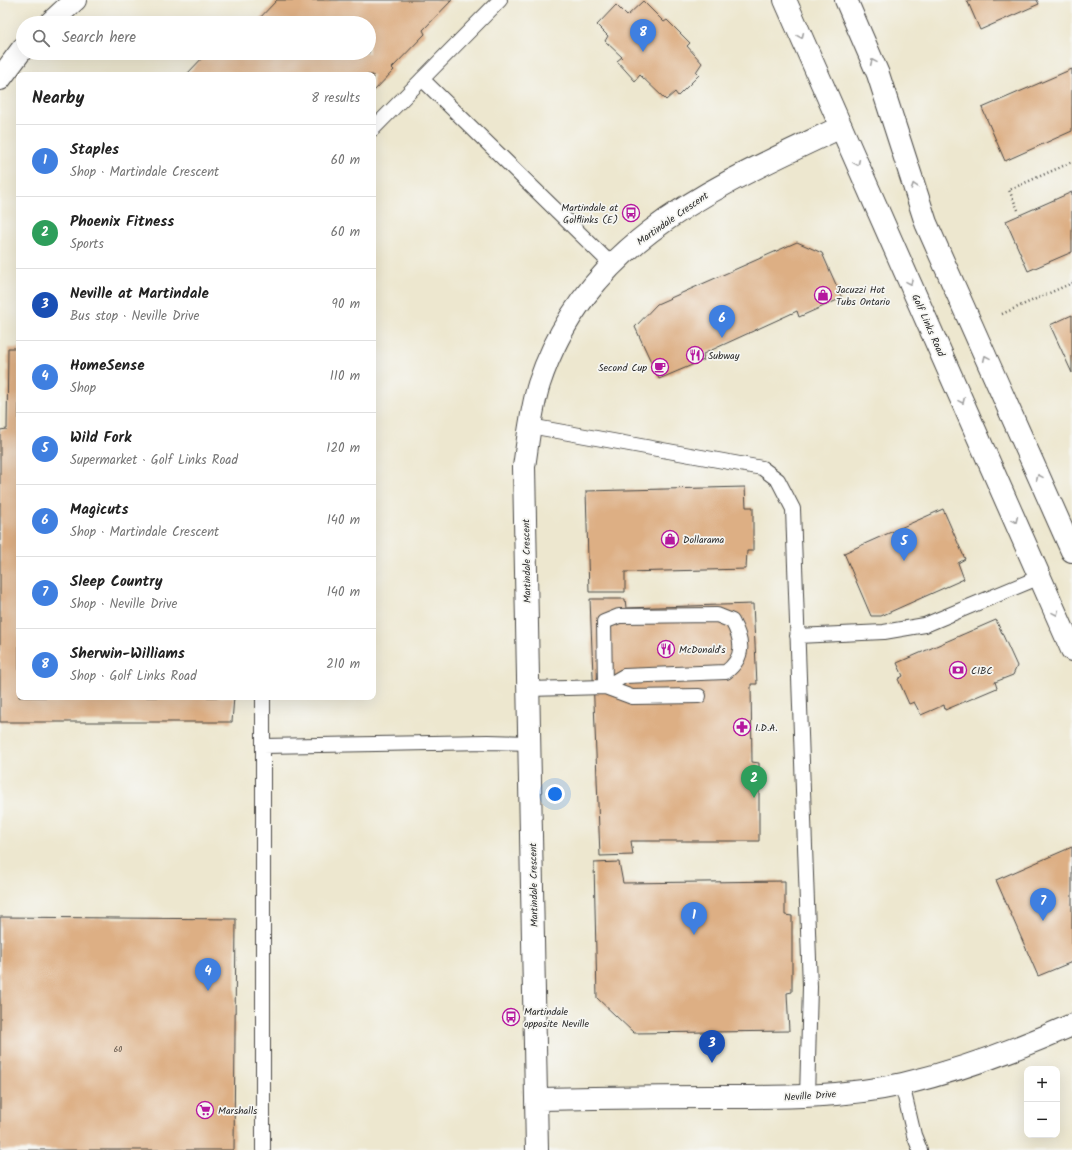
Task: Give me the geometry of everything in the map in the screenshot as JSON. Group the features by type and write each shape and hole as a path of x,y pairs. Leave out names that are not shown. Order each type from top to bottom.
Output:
{"main road":[{"path":"58,16 75,0"},
{"name":"Golf Links Road","path":"785,0 1072,650"},
{"path":"846,0 878,74 926,223 1072,551"},
{"path":"0,78 16,57"},
{"name":"Martindale Crescent","path":"537,1150 524,467 530,426 539,385 552,350 581,301 611,264 647,233 698,198 740,175 841,127"},
{"name":"Neville Drive","path":"537,1099 807,1096 902,1084 951,1071 1072,1025"}],"lane":[{"path":"376,126 500,0"},
{"path":"422,79 519,172 611,264"},
{"path":"530,426 762,468 778,480 793,509 810,987 807,1096"},
{"path":"797,636 884,632 925,625 1040,577"},
{"path":"717,615 732,621 740,635 739,658 734,666 726,672 624,676 605,687 604,622 619,616 717,615"},
{"path":"529,689 605,687 632,697 699,696"},
{"path":"263,700 264,1150"},
{"path":"263,746 485,742 530,743"},
{"path":"902,1084 914,1135 920,1150"}],"path":[{"path":"1018,210 1009,190 1072,162"},
{"path":"1002,314 1072,283"}],"building":[{"path":"277,0 452,0 423,30 425,34 392,68 394,70 376,89 376,72 189,72 200,60 376,60 376,16 262,16"},
{"path":"967,0 1037,0 1039,4 980,30"},
{"path":"643,1 664,22 667,20 690,43 687,46 702,63 696,72 699,75 678,96 675,92 666,100 640,75 635,81 617,61 622,57 605,41 608,36 597,25 616,5 627,16"},
{"path":"1072,69 1072,131 1005,161 982,108"},
{"path":"1072,192 1072,252 1028,271 1006,221"},
{"path":"797,242 822,253 842,298 799,317 797,311 703,354 704,360 659,379 635,327 657,304"},
{"path":"1072,315 1072,373 1050,325"},
{"path":"8,348 16,348 16,700 234,700 232,722 0,722 0,430 7,429"},
{"name":"Dollarama","path":"745,487 746,507 753,507 753,551 747,551 746,569 625,572 625,592 589,592 586,491"},
{"path":"943,509 965,559 958,563 964,579 881,616 871,616 844,553"},
{"path":"590,599 625,599 626,608 753,604 757,684 751,684 752,762 759,763 759,841 631,841 633,855 600,856"},
{"name":"CIBC","path":"996,620 1017,666 1013,675 995,682 997,688 945,710 944,705 921,715 914,702 909,704 898,679 903,676 897,663"},
{"path":"1072,847 1072,962 1038,976 996,880"},
{"path":"619,862 623,883 785,881 785,915 792,916 792,992 787,993 789,1031 634,1033 597,998 594,863"},
{"path":"0,917 236,919 234,1150 0,1150"}],"place":[{"name":"Sherwin-Williams","path":"643,52"},
{"name":"Martindale at Golflinks (E)","path":"631,213"},
{"name":"Jacuzzi Hot Tubs Ontario","path":"823,295"},
{"name":"Magicuts","path":"722,338"},
{"name":"Subway","path":"695,355"},
{"name":"Second Cup","path":"660,367"},
{"name":"Dollarama","path":"670,539"},
{"name":"Wild Fork","path":"904,561"},
{"name":"McDonald's","path":"666,649"},
{"name":"CIBC","path":"958,670"},
{"name":"I.D.A.","path":"742,727"},
{"name":"Phoenix Fitness","path":"754,798"},
{"name":"Sleep Country","path":"1043,921"},
{"name":"Staples","path":"694,935"},
{"name":"HomeSense","path":"208,991"},
{"name":"Martindale opposite Neville","path":"511,1017"},
{"name":"Neville at Martindale","path":"712,1063"},
{"name":"Marshalls","path":"205,1110"}]}
